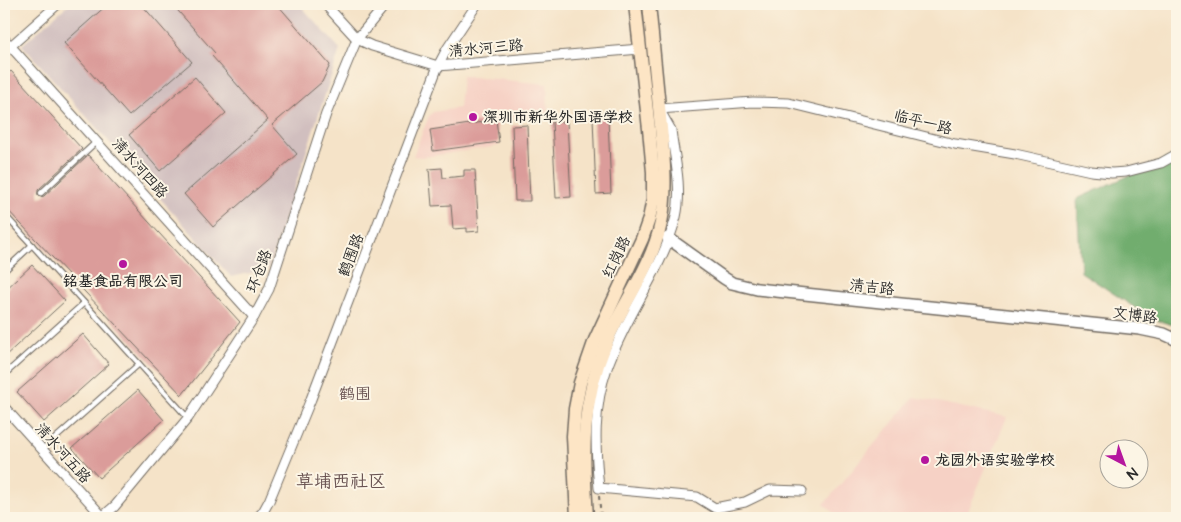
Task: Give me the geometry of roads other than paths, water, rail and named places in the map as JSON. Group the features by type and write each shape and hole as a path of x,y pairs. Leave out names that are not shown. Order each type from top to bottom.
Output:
{"main road":[{"name":"红岗路","path":"577,518 573,436 580,382 594,340 642,239 652,208 653,172 635,4"},
{"name":"红岗路","path":"587,518 584,434 592,384 606,343 650,254 661,224 665,183 649,4"}],"street":[{"path":"6,46 58,4"},
{"name":"清水河三路","path":"325,4 357,39 372,46 438,66 640,49"},
{"name":"环仓路","path":"102,518 115,506 188,418 254,317 269,289 326,114 357,39 386,4"},
{"name":"鹤围路","path":"257,518 269,502 308,408 438,66 446,49 477,4"},
{"name":"清水河四路","path":"6,46 98,141 254,317"},
{"name":"临平一路","path":"659,109 753,102 789,103 955,144 1015,154 1091,171 1112,173 1126,172 1161,163 1177,154"},
{"path":"659,109 670,130 678,178 676,216 657,264 620,335 602,382 597,410 596,432 598,488 697,497 715,508 745,502 770,490 802,491"},
{"name":"清吉路","path":"668,238 732,283 757,290 1087,324"},
{"name":"文博路","path":"1087,324 1148,331 1164,334 1177,340"},
{"name":"清水河五路","path":"4,407 102,518"}],"lane":[{"path":"41,193 98,141"},
{"path":"4,214 188,418"},
{"path":"4,271 32,245"},
{"path":"4,375 84,303"},
{"path":"42,450 139,364"}],"place":[{"name":"深圳市新华外国语学校","path":"473,117"},
{"name":"铭基食品有限公司","path":"123,264"},
{"name":"龙园外语实验学校","path":"925,460"}],"district":[{"name":"鹤围","path":"355,393"},
{"name":"草埔西社区","path":"341,481"}]}
